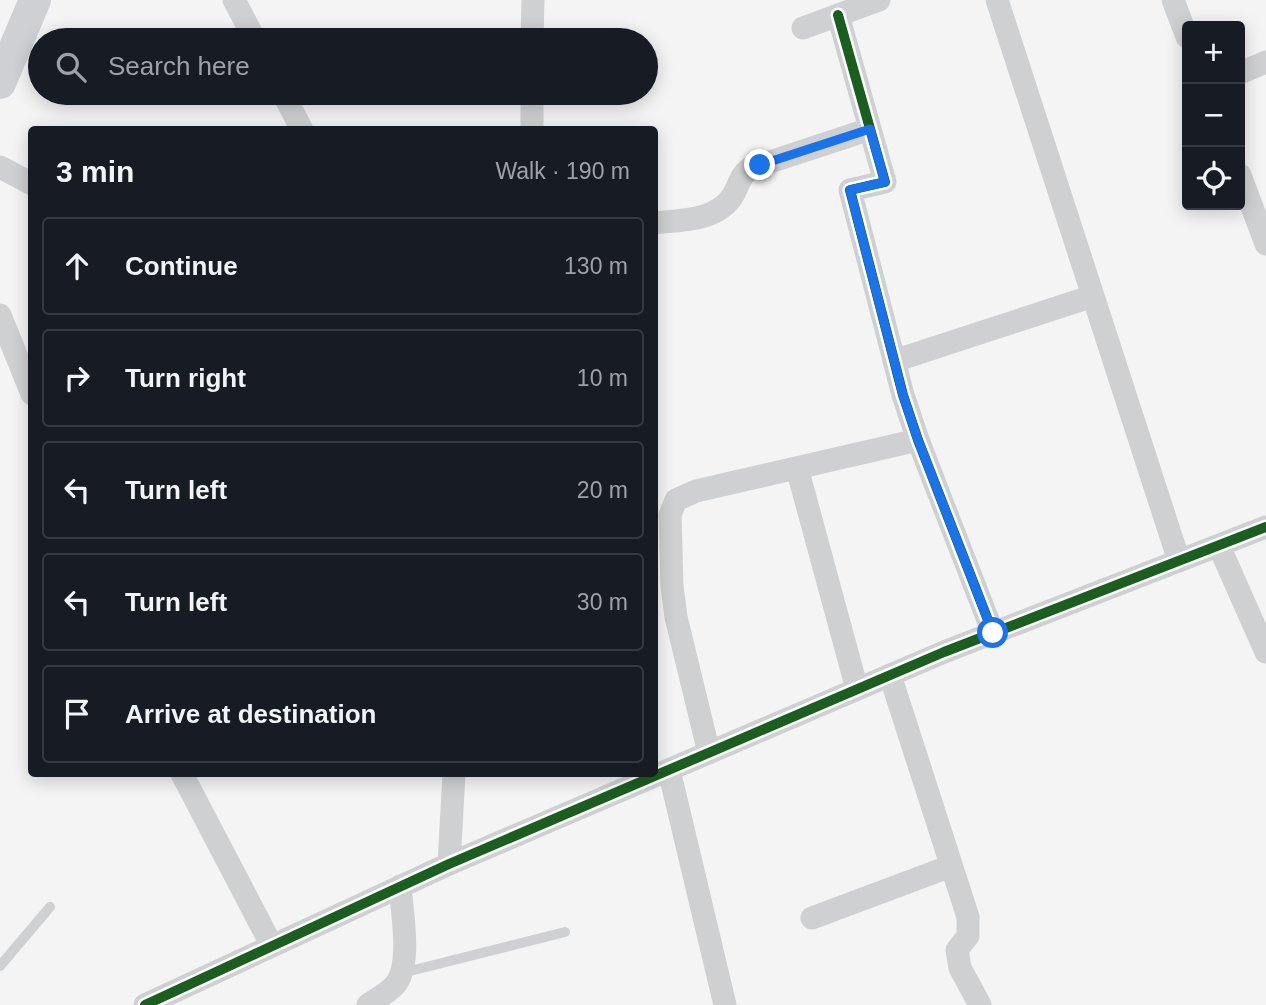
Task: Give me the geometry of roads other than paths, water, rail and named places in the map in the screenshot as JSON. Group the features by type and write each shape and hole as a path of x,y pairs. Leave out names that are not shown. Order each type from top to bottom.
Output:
{"main road":[{"path":"0,83 35,0"}],"street":[{"path":"234,0 249,28"},
{"path":"532,28 533,0"},
{"path":"803,28 879,0"},
{"path":"997,0 1179,561"},
{"path":"1173,0 1182,24"},
{"path":"838,15 885,182 850,190 894,361 918,440 993,633"},
{"path":"1245,71 1266,62"},
{"path":"289,105 300,126"},
{"path":"532,105 532,126"},
{"path":"658,223 710,215 722,209 733,194 740,177 749,169 870,129"},
{"path":"0,167 28,182"},
{"path":"1245,188 1266,244"},
{"path":"894,361 1093,296"},
{"path":"0,314 28,384"},
{"path":"709,753 676,617 672,586 670,515 676,500 696,491 918,440"},
{"path":"797,468 857,689"},
{"path":"658,775 993,633 1266,527"},
{"path":"1219,546 1266,652"},
{"path":"891,675 968,917 968,936 957,950 960,968 979,1005"},
{"path":"669,770 725,1005"},
{"path":"184,777 272,946"},
{"path":"449,864 454,777"},
{"path":"145,1005 400,886 653,777"},
{"path":"812,918 951,866"},
{"path":"368,1005 394,987 402,973 404,949 400,886"}],"lane":[{"path":"0,966 50,907"},
{"path":"402,973 565,932"}]}
